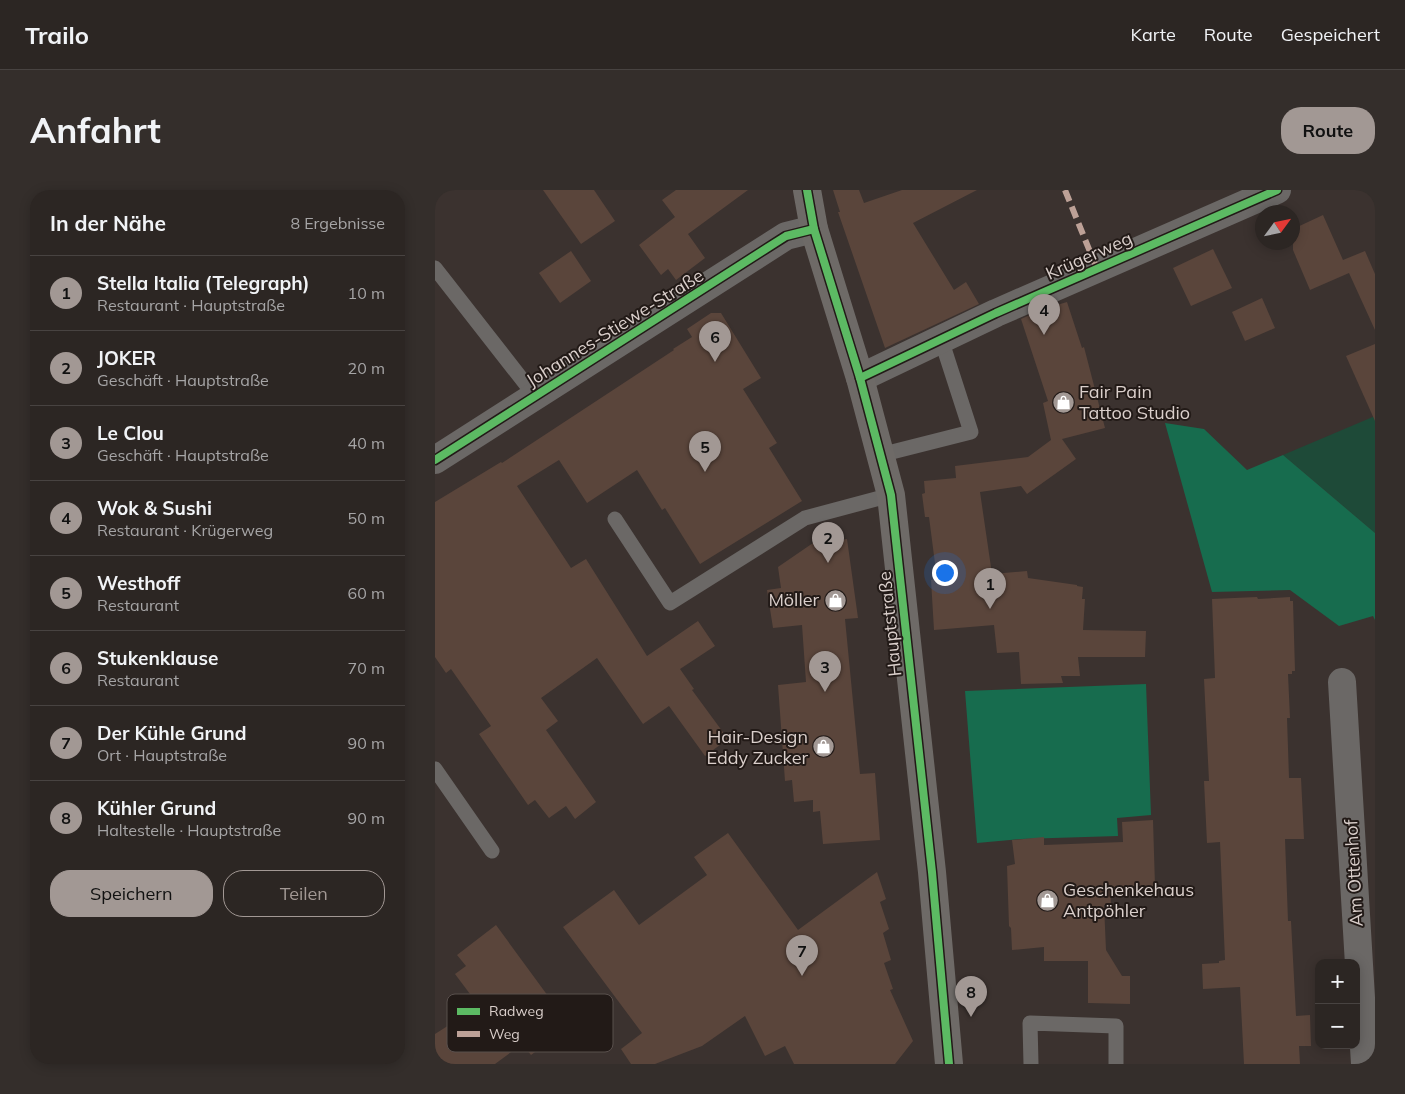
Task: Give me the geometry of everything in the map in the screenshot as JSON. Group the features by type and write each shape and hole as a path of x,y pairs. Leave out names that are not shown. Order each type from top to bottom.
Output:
{"main road":[{"name":"Hauptstraße","path":"807,190 814,228 860,378 891,495 932,872 949,1064"}],"street":[{"name":"Krügerweg","path":"860,378 996,313 1277,190"},
{"name":"Johannes-Stiewe-Straße","path":"435,460 786,236 814,228"},
{"name":"Am Ottenhof","path":"1342,682 1365,1064"}],"lane":[{"path":"435,268 535,396"},
{"path":"880,455 971,432 941,339"},
{"path":"615,519 670,603 805,518 891,495"},
{"path":"435,769 492,851"},
{"path":"1031,1064 1030,1023 1116,1026 1116,1064"}],"green space":[{"path":"1375,416 1375,533 1283,455"},
{"path":"1165,423 1204,429 1247,470 1283,455 1375,533 1375,620 1373,616 1339,626 1290,590 1212,592"},
{"path":"1146,684 1151,815 1117,818 1118,836 1021,839 977,843 965,691"}],"building":[{"path":"543,190 594,190 615,221 581,244"},
{"path":"676,190 748,190 688,234 705,258 676,280 668,269 661,275 639,245 675,217 662,200"},
{"path":"833,190 859,190 864,203 902,190 977,190 913,223 954,290 966,282 979,304 885,348 838,212 840,212"},
{"path":"1323,215 1343,260 1365,251 1375,274 1375,330 1349,273 1310,290 1293,250 1300,250 1300,226"},
{"path":"1213,249 1232,288 1191,306 1173,268"},
{"path":"571,251 591,281 560,303 539,273"},
{"path":"1262,298 1275,328 1245,341 1232,312"},
{"path":"1067,302 1082,348 1084,347 1105,428 1062,439 1076,459 1027,494 1021,486 980,492 992,574 1027,571 1028,578 1083,587 1082,599 1085,599 1083,630 1146,631 1145,657 1078,657 1080,676 1061,676 1063,683 1021,684 1019,652 997,653 994,625 934,630 931,580 937,579 929,517 925,517 922,494 925,493 924,481 956,478 955,466 1028,457 1051,440 1043,403 1048,401 1021,319 1043,309"},
{"path":"711,313 721,313 761,378 743,389 777,443 769,448 802,501 700,564 665,508 662,510 637,470 587,503 559,460 517,486 571,568 586,559 647,656 698,621 715,646 680,669 694,689 692,690 728,739 705,756 669,706 643,724 597,658 541,698 558,721 546,730 596,802 575,819 566,806 549,818 535,800 528,805 479,734 491,726 451,669 446,673 435,657 435,502 502,463 674,350 692,337 687,329"},
{"path":"1375,344 1375,421 1346,356"},
{"path":"847,539 858,618 845,619 860,774 875,773 880,840 823,844 820,811 813,812 813,800 794,802 792,780 785,781 778,685 806,682 802,625 773,628 767,590 781,588 778,567 813,543"},
{"path":"1257,597 1258,599 1290,597 1290,601 1293,601 1295,671 1292,671 1292,674 1288,674 1290,718 1287,718 1289,778 1301,778 1304,839 1285,839 1288,921 1291,921 1296,1016 1310,1015 1311,1046 1299,1046 1300,1064 1244,1064 1240,987 1203,989 1202,964 1219,963 1219,961 1225,960 1220,842 1207,843 1204,781 1209,781 1204,679 1215,678 1212,599"},
{"path":"1153,820 1155,886 1110,887 1111,905 1104,905 1106,950 1122,976 1130,976 1130,1004 1088,1003 1088,961 1044,961 1044,947 1012,950 1011,928 1009,926 1007,866 1015,864 1012,840 1044,837 1044,845 1123,842 1122,822"},
{"path":"728,833 798,930 877,872 886,899 880,902 889,929 883,933 891,960 884,963 893,989 890,990 913,1041 895,1064 794,1064 785,1046 765,1056 745,1016 702,1046 655,1064 631,1064 621,1049 642,1033 563,927 614,890 639,925 707,875 694,857"},
{"path":"496,925 547,994 470,994 455,974 466,966 457,955"},
{"path":"447,1026 447,1052 511,1052 495,1064 435,1064 435,1034"}],"marked path":[{"path":"1065,190 1097,269"}],"cycle path":[{"path":"807,190 814,229 860,378 891,495 932,872 949,1064"},
{"path":"860,378 996,313 1277,190"},
{"path":"435,460 786,236 814,229"}],"place":[{"name":"Wok & Sushi","path":"1044,335"},
{"name":"Stukenklause","path":"715,362"},
{"name":"Fair Pain Tattoo Studio","path":"1063,402"},
{"name":"Westhoff","path":"705,472"},
{"name":"JOKER","path":"828,563"},
{"name":"Möller","path":"835,600"},
{"name":"Stella Italia (Telegraph)","path":"990,609"},
{"name":"Le Clou","path":"825,692"},
{"name":"Hair-Design Eddy Zucker","path":"824,747"},
{"name":"Geschenkehaus Antpöhler","path":"1047,900"},
{"name":"Der Kühle Grund","path":"802,976"},
{"name":"Kühler Grund","path":"971,1017"}]}
